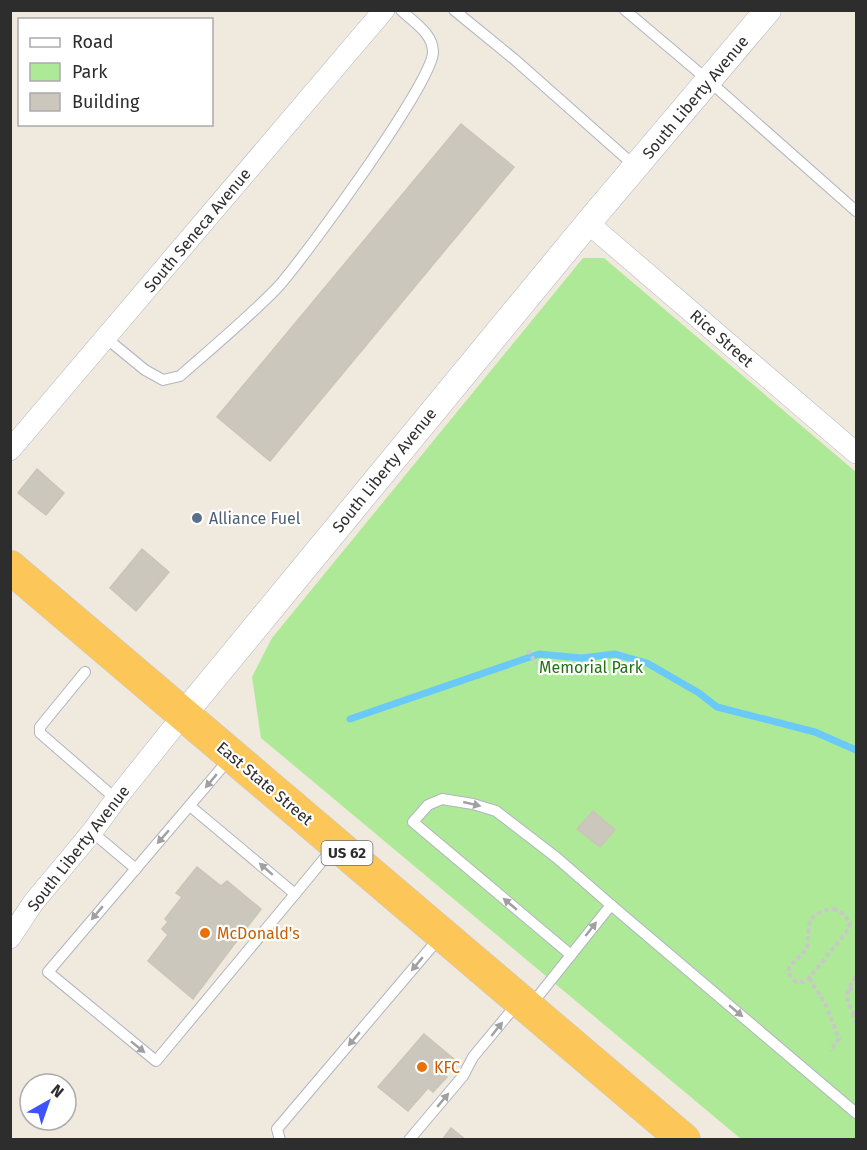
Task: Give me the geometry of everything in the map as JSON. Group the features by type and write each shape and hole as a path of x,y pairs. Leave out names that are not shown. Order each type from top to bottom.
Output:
{"highway":[{"name":"East State Street","path":"10,567 684,1140"}],"street":[{"name":"South Seneca Avenue","path":"10,450 384,10"},
{"name":"South Liberty Avenue","path":"10,938 33,903 93,832 184,714 588,223 768,10"},
{"name":"Rice Street","path":"588,223 856,453"}],"lane":[{"path":"106,338 146,370 163,380 180,376 278,286 353,186 396,123 427,71 433,52 429,36 401,10"},
{"path":"454,10 514,59 636,167"},
{"path":"625,10 856,211"},
{"path":"85,672 40,727 40,733 116,800"},
{"path":"232,756 48,972 156,1061 336,844"},
{"path":"571,955 413,822 428,805 442,799 473,804 496,811 556,858 856,1113"},
{"path":"190,806 295,894"},
{"path":"93,832 136,869"},
{"path":"409,1140 464,1076 473,1057 571,955 610,905"},
{"path":"280,1140 277,1129 442,934"}],"path":[{"path":"528,650 536,664"},
{"path":"833,909 840,911 849,923 849,930 809,978 803,982 796,982 789,974 789,967 807,949 808,926 818,913 833,909"},
{"path":"856,977 848,990 846,999 856,1023"},
{"path":"809,978 826,1005 840,1039 830,1051"},
{"path":"848,990 856,986"},
{"path":"851,1009 856,1015"}],"green space":[{"name":"Memorial Park","path":"583,258 604,258 856,472 856,1139 741,1139 261,738 252,677 272,638"}],"building":[{"path":"461,124 514,167 270,461 217,417"},
{"path":"37,469 64,493 46,515 18,493"},
{"path":"142,549 169,572 136,611 110,588"},
{"path":"593,811 615,830 600,847 577,829"},
{"name":"McDonald's","path":"197,867 221,886 227,881 261,909 193,999 148,961 168,935 162,929 168,922 165,919 182,897 176,893"},
{"name":"KFC","path":"424,1034 454,1059 443,1073 447,1077 433,1092 428,1088 408,1111 378,1087"},
{"path":"451,1128 466,1140 442,1140"}],"waterway":[{"path":"350,719 539,654 581,658 615,654 647,663 699,693 717,707 815,732 856,750"}],"place":[{"name":"Alliance Fuel","path":"197,518"},
{"name":"McDonald's","path":"205,933"},
{"name":"KFC","path":"422,1067"}]}
